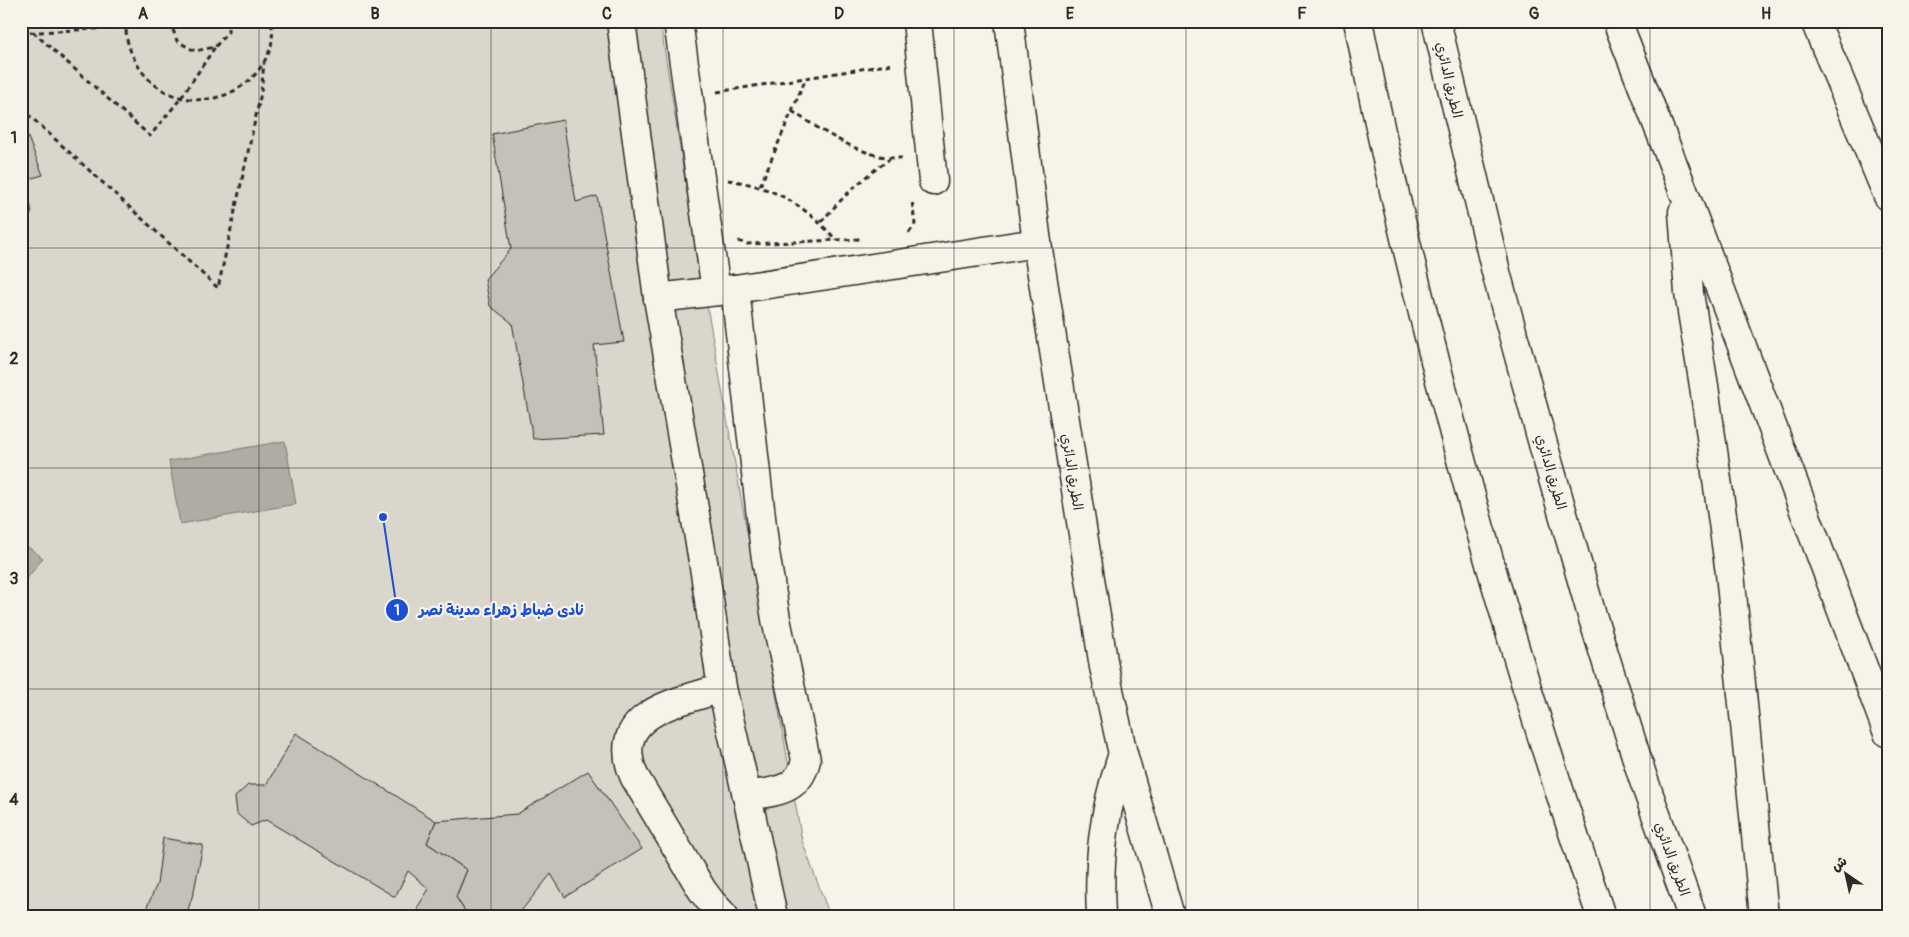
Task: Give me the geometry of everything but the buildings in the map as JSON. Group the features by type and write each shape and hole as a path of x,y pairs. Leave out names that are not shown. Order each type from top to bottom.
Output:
{"main road":[{"path":"621,21 658,298 705,573 722,688 773,916"},
{"path":"678,21 726,290 776,618 806,760 801,775 791,786 747,796"},
{"path":"917,21 921,60 925,178"},
{"name":"الطريق الدائري","path":"1009,21 1037,243 1104,667 1123,754 1170,916"},
{"path":"1358,21 1399,211 1433,352 1473,502 1561,799 1601,916"},
{"name":"الطريق الدائري","path":"1436,21 1497,276 1542,444 1591,612 1643,778 1692,916"},
{"path":"1617,21 1680,182 1888,733"},
{"path":"1815,21 1888,196"},
{"path":"1680,182 1689,293 1730,573 1764,916"},
{"path":"658,298 726,290 1037,243"},
{"path":"722,688 658,710 644,718 633,730 628,745 628,761 634,776 702,890 710,902 724,916"},
{"path":"1101,916 1099,883 1106,813 1123,754"}],"path":[{"path":"127,21 126,26 130,50 141,72 158,88 180,98 205,100 228,95 249,82 264,63"},
{"path":"21,33 170,21 177,41 195,51 215,48"},
{"path":"33,32 150,136 228,32 228,21"},
{"path":"21,108 218,288 261,93 264,63 273,40 271,21"},
{"path":"712,93 921,60"},
{"path":"760,186 806,78"},
{"path":"792,111 817,128 844,142 890,159 925,178 914,224 912,230 906,235"},
{"path":"821,222 860,180 890,159"},
{"path":"722,179 760,186 782,195 802,207 821,222 836,240"},
{"path":"732,234 737,240 747,244 862,239"}],"shaded area":[{"path":"21,21 660,21 687,193 802,841 830,916 21,916"},
{"path":"285,441 296,504 180,524 169,461"},
{"path":"21,542 43,558 21,586"}],"place":[{"name":"نادى ضباط زهراء مدينة نصر","path":"383,517"}]}
